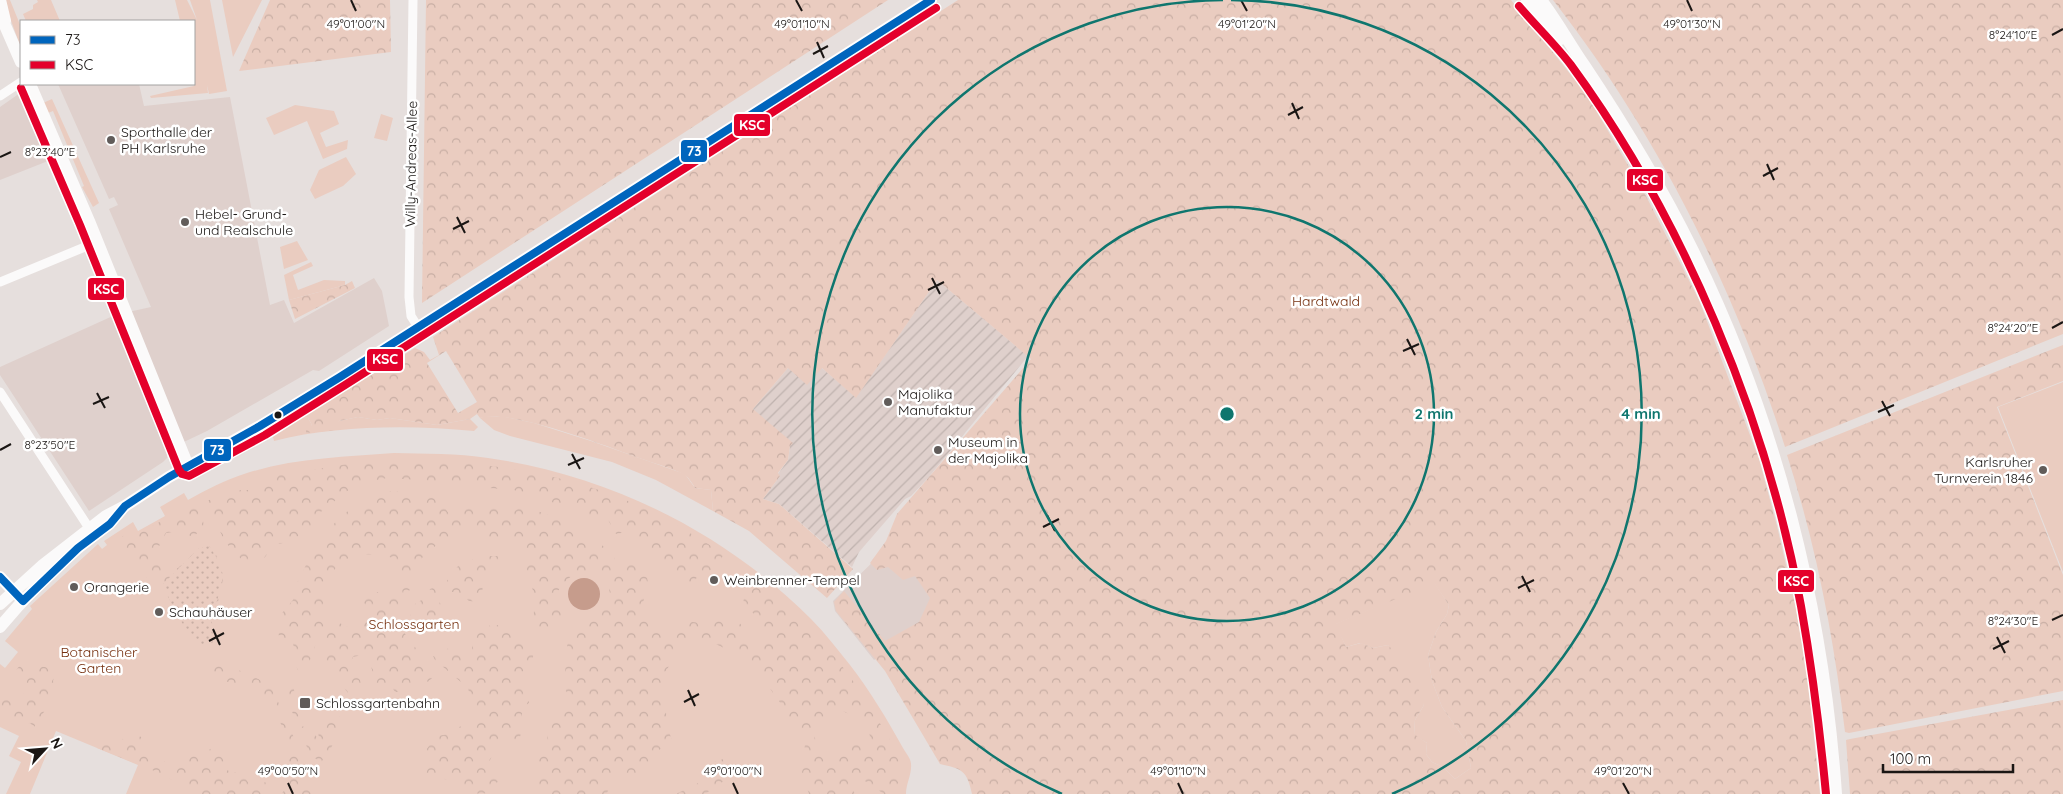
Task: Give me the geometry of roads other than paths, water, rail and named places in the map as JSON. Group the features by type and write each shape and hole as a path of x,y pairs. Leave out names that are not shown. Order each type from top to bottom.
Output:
{"main road":[{"path":"0,0 6,26"},
{"path":"0,604 13,591 106,516 188,466 260,426 931,0"},
{"path":"1527,0 1583,63"},
{"path":"1541,0 1638,148 1693,250 1725,322 1761,417 1787,498 1811,600 1827,702 1836,794"},
{"path":"0,14 20,60"},
{"path":"25,85 97,242 188,466"},
{"path":"0,627 23,600 78,548 110,524 125,506"},
{"path":"0,577 23,600"}],"street":[{"name":"Willy-Andreas-Allee","path":"413,0 409,298 411,316 418,326"},
{"path":"0,96 20,85"},
{"path":"0,282 97,242"},
{"path":"0,392 89,528"}],"place":[{"name":"Sporthalle der PH Karlsruhe","path":"111,140"},
{"name":"Hebel- Grund- und Realschule","path":"185,222"},
{"name":"Majolika Manufaktur","path":"888,402"},
{"name":"Museum in der Majolika","path":"938,450"},
{"name":"Karlsruher Turnverein 1846","path":"2043,470"},
{"name":"Weinbrenner-Tempel","path":"714,580"},
{"name":"Orangerie","path":"74,587"},
{"name":"Schauhäuser","path":"159,612"},
{"name":"Schlossgartenbahn","path":"305,703"}],"park label":[{"name":"Hardtwald","path":"1326,301"},
{"name":"Schlossgarten","path":"414,624"},
{"name":"Botanischer Garten","path":"99,660"}]}
